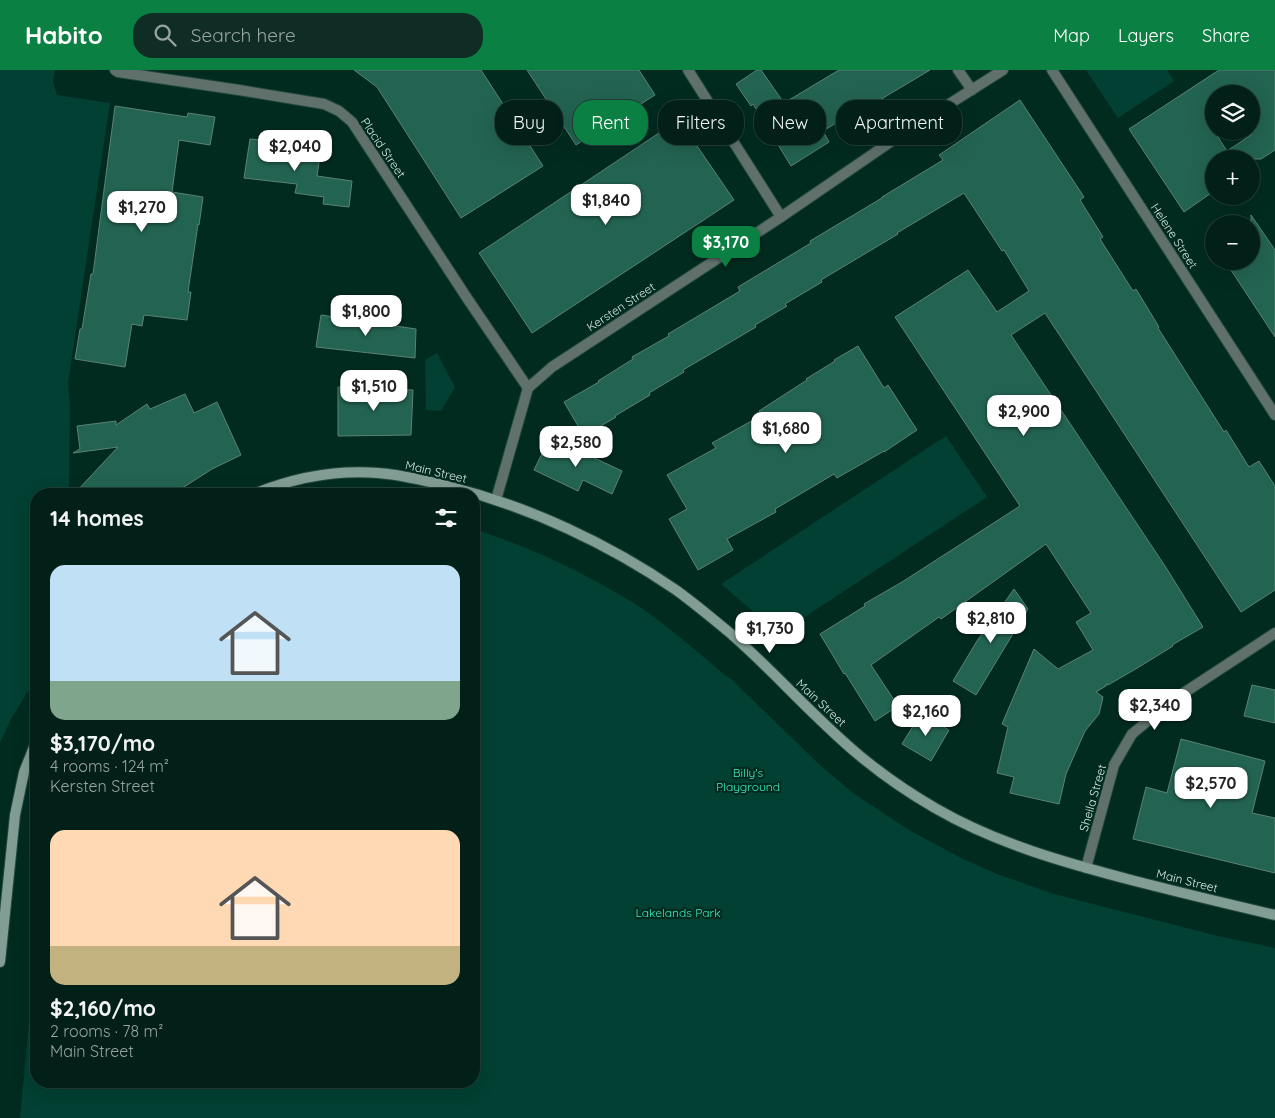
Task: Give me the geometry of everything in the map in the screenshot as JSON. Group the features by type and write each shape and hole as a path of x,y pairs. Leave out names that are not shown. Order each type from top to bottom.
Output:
{"street":[{"path":"688,70 781,217"},
{"path":"958,70 972,90"},
{"name":"Kersten Street","path":"528,388 552,367 781,217 905,132 1003,70"},
{"name":"Helene Street","path":"1052,70 1275,415"},
{"name":"Placid Street","path":"117,71 324,104 339,111 352,122 528,388"},
{"path":"496,500 528,388"},
{"name":"Main Street","path":"269,488 304,478 335,473 364,473 385,474 420,480 450,488"},
{"name":"Main Street","path":"480,496 520,508 612,551 677,590 729,633 859,756 933,806 984,833 1016,846 1086,868 1275,915"},
{"name":"Sheila Street","path":"1086,868 1114,765 1132,734 1173,700 1275,633"},
{"path":"0,962 15,815 24,772 30,757"}],"green space":[{"path":"0,70 55,70 53,82 57,95 110,103 68,383 70,407 69,488 30,488 30,688 11,719 0,743"},
{"path":"1086,70 1167,70 1174,81 1118,118"},
{"path":"437,353 455,387 441,411 426,410 425,360"},
{"path":"946,436 987,497 779,634 721,584"},
{"name":"Lakelands Park","path":"480,531 562,564 640,607 731,679 820,765 853,793 909,830 961,858 997,874 1054,894 1218,936 1275,948 1275,1118 20,1118 30,1010 30,1088 480,1088"}],"building":[{"path":"354,70 481,70 500,100 495,100 495,145 529,145 543,166 461,218 377,87"},
{"path":"527,70 639,70 655,95 647,100 573,100 573,140 563,125 563,100 547,100"},
{"path":"757,70 761,70 782,100 754,100 754,106 753,104 751,106 736,84"},
{"path":"839,70 930,70 880,100 836,100 836,123 826,129 826,100 789,100"},
{"path":"1219,70 1275,70 1275,150 1261,159 1260,150 1228,150 1244,140 1260,140 1260,85 1205,85 1205,140 1220,140 1226,150 1205,150 1205,197 1184,212 1129,129"},
{"path":"1020,100 1084,197 1080,200 1103,237 1100,239 1133,291 1136,289 1158,328 1224,432 1226,430 1249,467 1259,461 1275,486 1275,590 1241,612 1045,313 1011,335 1165,566 1203,627 1139,667 1108,685 1106,684 1106,686 1096,692 1103,697 1099,714 1085,731 1066,774 1059,804 1010,793 1014,777 997,773 1008,727 1002,724 1034,649 1058,669 1093,650 1076,622 1091,613 1046,544 941,619 939,617 871,665 898,706 875,721 820,634 865,606 864,604 902,582 1020,506 895,317 968,270 997,312 1029,291 1004,250 1002,251 964,193 821,280 822,282 785,304 787,306 755,325 756,327 683,370 684,372 649,393 650,395 584,436 564,402 599,382 633,359 632,357 669,336 668,334 740,291 738,287 811,243 810,241 943,160 939,155 954,145 962,145 962,139"},
{"path":"115,106 187,117 188,113 215,117 210,145 179,140 172,192 203,197 188,292 191,292 187,320 144,315 142,326 132,324 125,367 75,359 91,274 93,274"},
{"path":"658,134 658,145 696,145 734,200 532,333 479,253 641,145 648,145 648,140"},
{"path":"250,139 282,142 281,152 320,156 317,176 352,181 349,207 323,204 324,197 295,193 297,184 244,178"},
{"path":"778,145 824,145 791,166"},
{"path":"1260,228 1275,250 1275,337 1231,270 1260,270"},
{"path":"321,315 416,329 415,358 316,347"},
{"path":"858,346 884,388 888,385 917,430 884,452 837,478 834,474 775,509 776,512 727,539 733,550 698,570 669,519 687,509 667,475 716,448 712,443 762,415 759,411"},
{"path":"338,387 413,390 411,435 338,436"},
{"path":"185,394 194,413 217,402 241,455 212,469 182,488 80,488 118,447 73,453 80,449 77,426 116,421 116,425 147,404 150,409"},
{"path":"550,437 622,471 612,494 583,480 578,491 534,470"},
{"path":"1014,589 1028,609 976,695 953,681 977,641"},
{"path":"1252,685 1275,690 1275,723 1244,716"},
{"path":"921,713 949,730 931,761 902,744"},
{"path":"1181,739 1265,761 1252,813 1275,818 1275,873 1133,839 1146,787 1167,793"}],"park label":[{"name":"Billy's Playground","path":"748,780"}]}
